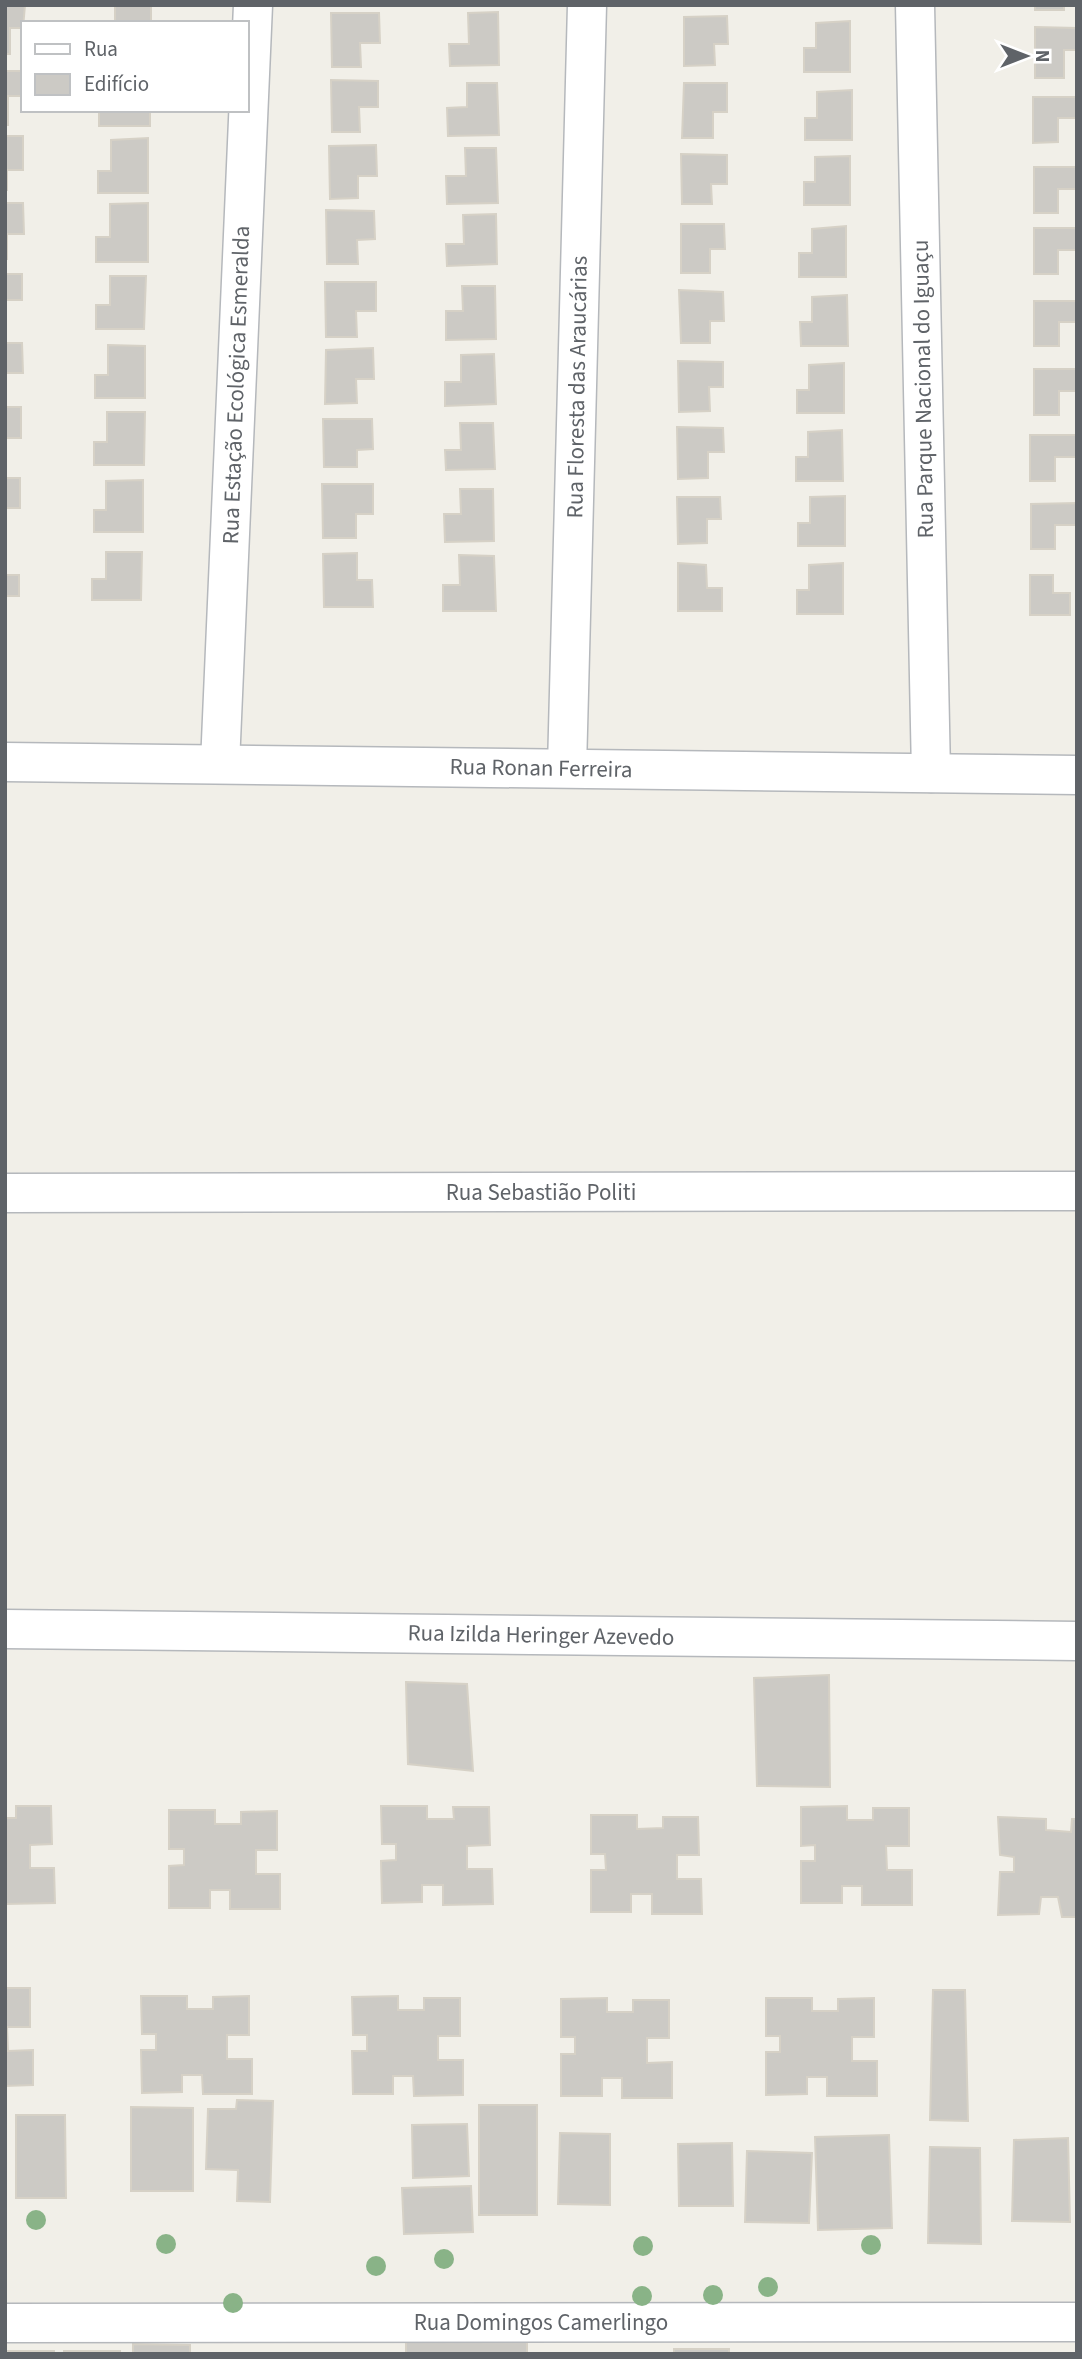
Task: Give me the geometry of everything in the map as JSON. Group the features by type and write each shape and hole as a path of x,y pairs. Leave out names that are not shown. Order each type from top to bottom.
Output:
{"street":[{"name":"Rua Estação Ecológica Esmeralda","path":"220,764 253,5"},
{"name":"Rua Floresta das Araucárias","path":"567,768 587,5"},
{"name":"Rua Parque Nacional do Iguaçu","path":"915,5 931,773"},
{"name":"Rua Ronan Ferreira","path":"5,761 1077,775"},
{"name":"Rua Sebastião Politi","path":"5,1193 1077,1191"},
{"name":"Rua Izilda Heringer Azevedo","path":"5,1629 1077,1641"},
{"name":"Rua Domingos Camerlingo","path":"5,2323 1077,2322"}],"building":[{"path":"5,5 25,5 21,28 10,28 10,54 5,54"},
{"path":"115,5 151,5 151,21 115,21"},
{"path":"1035,5 1064,5 1064,10 1035,10"},
{"path":"498,12 499,65 450,66 449,44 469,44 468,13"},
{"path":"331,13 379,13 380,43 360,43 361,67 332,67"},
{"path":"727,16 728,44 714,44 715,65 684,66 684,17"},
{"path":"850,21 850,72 804,72 804,48 816,48 816,23"},
{"path":"1035,27 1077,28 1077,50 1064,50 1064,78 1035,78"},
{"path":"5,71 21,71 21,96 8,96 8,125 5,125"},
{"path":"331,80 378,81 378,107 359,107 360,132 332,132"},
{"path":"467,83 497,83 499,135 448,136 447,108 467,107"},
{"path":"684,83 727,83 727,112 713,112 713,138 682,138"},
{"path":"852,90 852,140 805,140 805,118 817,118 817,92"},
{"path":"1033,97 1077,97 1077,118 1058,118 1058,142 1033,143"},
{"path":"99,112 150,112 150,126 99,126"},
{"path":"5,136 23,136 23,170 7,170 7,191"},
{"path":"148,138 148,193 98,193 98,171 111,171 111,140"},
{"path":"376,145 377,176 358,176 358,198 330,199 329,146"},
{"path":"465,148 496,148 498,203 447,204 446,176 466,176"},
{"path":"681,154 727,155 727,184 711,184 712,204 682,204"},
{"path":"850,156 850,205 804,205 804,182 815,182 815,157"},
{"path":"1034,167 1077,167 1077,189 1058,189 1058,213 1034,213"},
{"path":"5,203 23,203 24,234 7,234 7,260"},
{"path":"148,203 148,262 96,262 96,237 110,237 110,204"},
{"path":"326,210 374,211 375,239 357,240 358,264 327,264"},
{"path":"496,214 497,264 447,266 446,244 464,244 463,215"},
{"path":"681,224 724,224 725,249 710,249 710,273 681,273"},
{"path":"846,226 846,277 799,277 799,253 812,253 812,229"},
{"path":"1034,228 1077,228 1077,250 1058,250 1058,274 1034,274"},
{"path":"5,274 22,274 22,300 5,300"},
{"path":"110,276 146,276 144,329 96,329 96,305 110,305"},
{"path":"325,282 376,282 376,311 356,311 357,337 326,337"},
{"path":"462,286 495,286 496,339 446,340 446,311 463,311"},
{"path":"679,290 723,292 724,321 710,321 710,343 681,343"},
{"path":"847,295 848,346 801,346 800,322 812,322 812,297"},
{"path":"1034,301 1077,301 1077,322 1059,322 1059,346 1034,346"},
{"path":"5,343 22,343 23,373 5,373"},
{"path":"108,345 145,346 145,398 95,398 95,375 108,375"},
{"path":"373,348 374,379 356,379 357,403 325,404 326,350"},
{"path":"494,354 496,404 445,406 445,382 461,382 461,355"},
{"path":"678,361 723,362 723,387 709,387 710,411 679,412"},
{"path":"844,363 844,413 797,413 797,390 809,390 809,365"},
{"path":"1034,369 1077,369 1077,391 1059,391 1059,415 1034,415"},
{"path":"5,407 21,407 21,438 5,438"},
{"path":"107,412 145,412 144,465 94,465 94,442 107,442"},
{"path":"323,419 372,419 373,449 357,450 357,467 324,467"},
{"path":"460,423 493,423 495,469 446,470 445,450 461,450"},
{"path":"677,427 723,428 724,452 708,452 708,478 678,479"},
{"path":"842,430 843,481 796,481 796,457 808,457 808,432"},
{"path":"1030,435 1076,435 1076,457 1055,457 1055,481 1030,481"},
{"path":"5,478 20,478 20,508 5,508"},
{"path":"143,480 143,532 94,532 94,510 106,510 106,481"},
{"path":"322,484 373,484 373,514 356,514 356,538 323,538"},
{"path":"460,489 493,489 494,541 445,542 444,514 461,514"},
{"path":"845,496 845,546 798,546 798,523 810,523 810,497"},
{"path":"677,497 720,497 721,519 707,519 707,543 678,544"},
{"path":"1076,503 1076,525 1055,525 1055,549 1031,549 1031,504"},
{"path":"106,552 142,552 141,600 92,600 92,579 106,579"},
{"path":"357,553 357,580 372,580 373,607 324,607 323,554"},
{"path":"459,555 494,556 496,611 443,611 443,585 460,585"},
{"path":"678,563 706,565 707,588 722,588 722,611 678,611"},
{"path":"843,563 843,614 797,614 797,590 809,590 809,565"},
{"path":"5,575 19,575 19,596 5,596"},
{"path":"1030,575 1053,575 1053,593 1070,593 1070,615 1030,615"},
{"path":"829,1675 830,1787 757,1786 754,1678"},
{"path":"406,1682 467,1684 473,1771 408,1764"},
{"path":"16,1806 51,1806 52,1844 30,1845 30,1868 54,1868 55,1903 5,1904 5,1818 16,1818"},
{"path":"381,1806 427,1806 427,1819 454,1819 453,1807 489,1807 490,1845 467,1846 467,1869 492,1869 493,1904 443,1905 443,1885 422,1885 422,1902 382,1903 381,1861 396,1860 396,1844 382,1844"},
{"path":"847,1806 847,1820 873,1820 873,1808 909,1808 909,1846 886,1846 887,1870 912,1870 912,1905 862,1905 862,1886 842,1886 842,1903 801,1903 801,1861 815,1861 815,1845 801,1846 801,1807"},
{"path":"169,1810 215,1810 215,1824 241,1824 241,1812 277,1811 277,1850 256,1850 256,1874 280,1874 280,1909 230,1909 230,1890 210,1890 210,1908 169,1908 169,1866 184,1865 184,1849 169,1849"},
{"path":"591,1815 637,1815 637,1829 663,1828 663,1817 698,1817 699,1855 677,1855 677,1879 701,1879 702,1914 652,1914 652,1894 631,1894 631,1912 591,1912 591,1870 606,1870 605,1854 591,1854"},
{"path":"998,1817 1046,1819 1046,1830 1071,1832 1072,1819 1077,1819 1077,1917 1062,1917 1058,1897 1041,1897 1039,1914 998,1915 1000,1872 1014,1872 1014,1857 1000,1855"},
{"path":"5,1988 30,1988 30,2027 7,2027 8,2051 33,2050 33,2085 5,2086"},
{"path":"933,1990 965,1990 968,2121 930,2120"},
{"path":"141,1996 187,1996 187,2009 213,2009 213,1997 249,1996 249,2035 227,2035 227,2059 252,2059 252,2094 203,2094 202,2075 182,2075 182,2092 142,2093 141,2050 156,2050 156,2034 142,2034"},
{"path":"398,1996 398,2010 424,2010 424,1998 460,1998 460,2036 438,2036 438,2060 463,2060 463,2095 414,2096 413,2076 393,2076 393,2094 353,2094 352,2051 367,2051 367,2035 353,2035 352,1997"},
{"path":"607,1998 607,2012 633,2012 633,2000 669,2000 669,2038 647,2038 647,2063 672,2062 672,2098 622,2098 622,2078 602,2078 602,2096 561,2096 561,2054 575,2054 575,2037 561,2037 561,1999"},
{"path":"766,1998 812,1998 812,2011 838,2011 838,1999 874,1998 874,2037 852,2037 852,2061 877,2061 877,2096 827,2096 827,2077 807,2077 807,2094 766,2095 766,2052 780,2052 780,2036 766,2036"},
{"path":"237,2100 273,2101 270,2202 237,2201 238,2170 206,2169 208,2109 236,2109"},
{"path":"479,2105 537,2105 537,2215 479,2215"},
{"path":"131,2107 193,2108 193,2191 131,2191"},
{"path":"16,2115 65,2115 66,2198 16,2198"},
{"path":"467,2124 469,2176 413,2178 412,2125"},
{"path":"560,2133 610,2134 610,2205 558,2204"},
{"path":"889,2135 892,2228 818,2230 815,2137"},
{"path":"1068,2138 1070,2222 1012,2221 1014,2140"},
{"path":"732,2143 733,2206 679,2206 678,2144"},
{"path":"930,2147 980,2148 981,2244 928,2243"},
{"path":"747,2151 812,2153 809,2223 745,2222"},
{"path":"471,2186 473,2232 404,2234 402,2188"},
{"path":"527,2326 527,2354 406,2354 406,2328"},
{"path":"133,2344 190,2345 190,2354 133,2354"},
{"path":"674,2349 729,2349 729,2354 674,2354"},
{"path":"5,2351 54,2351 54,2354 5,2354"},
{"path":"64,2351 120,2351 120,2354 64,2354"}]}
